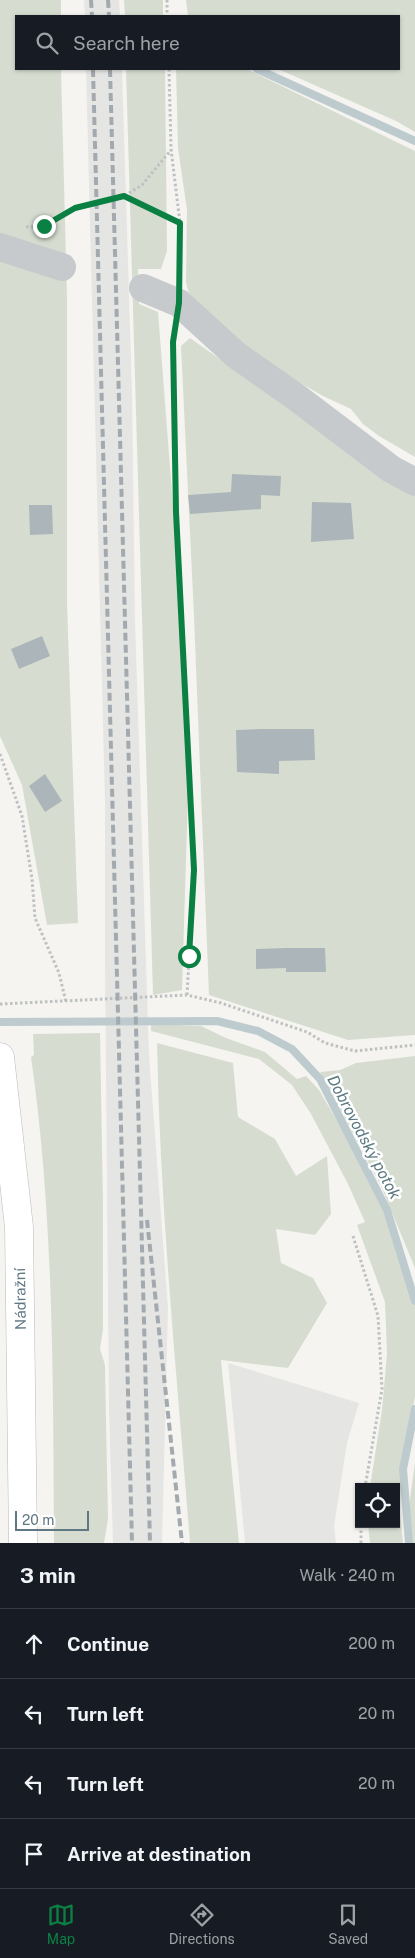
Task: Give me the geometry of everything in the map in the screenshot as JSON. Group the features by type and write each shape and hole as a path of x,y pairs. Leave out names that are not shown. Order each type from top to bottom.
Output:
{"main road":[{"name":"Nádražní","path":"0,1057 19,1227 23,1543"}],"lane":[{"path":"9,237 62,267"},
{"path":"143,288 179,303 236,355 296,397 391,469 415,482"}],"path":[{"path":"167,0 167,15"},
{"path":"169,70 172,149 180,223 179,303 173,352 176,512 194,870 187,995"},
{"path":"9,237 44,226 75,208 124,196 142,185 172,149"},
{"path":"124,196 180,223"},
{"path":"0,754 22,816 32,879 35,918 59,974 66,1002"},
{"path":"0,1004 187,995 308,1032 325,1043 355,1051 415,1045"},
{"path":"353,1236 378,1316 382,1389 366,1483"},
{"path":"361,1528 361,1543"}],"shaded area":[{"path":"0,0 61,0 61,15 15,15 15,70 61,70 67,297 67,603 78,923 47,925 22,785 0,736"},
{"path":"84,0 119,0 120,15 85,15"},
{"path":"124,0 163,0 163,15 125,15"},
{"path":"186,0 415,0 415,132 396,121 280,70 400,70 400,15 188,15"},
{"path":"86,70 122,70 132,392 135,621 149,1056 168,1308 162,1543 113,1543 109,1412 105,802"},
{"path":"126,70 165,70 167,251 161,269 138,269 139,304 158,312 181,610 188,795 182,990 153,995"},
{"path":"176,70 249,70 415,151 415,457 379,436 363,424 351,409 323,396 269,365 191,302 186,282 187,210 178,148"},
{"path":"190,338 378,471 415,490 415,1035 348,1040 209,995 181,346"},
{"path":"151,1024 201,1026 226,1038 265,1052 297,1079 306,1076 319,1090 375,1191 415,1288 415,1396 401,1477 400,1513 400,1483 371,1483 382,1410 387,1354 385,1302 357,1225 365,1222 348,1184 311,1114 292,1085 259,1059 151,1031"},
{"path":"100,1033 103,1329 100,1349 105,1365 108,1519 104,1543 54,1543 51,1300 39,1117 31,1057 34,1055 33,1034"},
{"path":"157,1043 233,1063 238,1117 275,1139 296,1176 327,1156 331,1214 315,1235 276,1229 281,1263 313,1278 327,1303 288,1368 221,1360 239,1543 190,1543 165,1231"},
{"path":"415,1056 415,1268 381,1186 320,1072 340,1070 356,1063"},
{"path":"228,1363 359,1403 347,1443 334,1526 336,1543 245,1543"},
{"path":"415,1463 415,1543 413,1543 409,1506"},
{"path":"400,1513 403,1543 370,1543 368,1528 400,1528"}],"building":[{"path":"232,474 281,476 280,496 261,495 261,509 190,514 188,495 231,492"},
{"path":"312,502 351,503 354,539 311,542"},
{"path":"29,505 52,505 53,534 30,535"},
{"path":"42,636 50,656 19,669 11,649"},
{"path":"314,729 315,760 279,761 279,774 237,772 236,730"},
{"path":"45,774 62,801 45,812 29,786"},
{"path":"325,948 326,972 286,972 286,968 256,969 256,949"}],"waterway":[{"path":"259,70 415,141"},
{"name":"Dobrovodský potok","path":"0,1022 217,1021 258,1031 292,1049 320,1079 387,1210 415,1301"},
{"name":"Dobrovodský potok","path":"409,1543 403,1469 415,1409"}],"railway":[{"path":"91,0 92,15"},
{"path":"108,0 109,15"},
{"path":"93,70 132,1543"},
{"path":"110,70 150,1543"},
{"path":"147,1220 182,1543"}],"route":[{"path":"44,226 75,208 124,196 180,223 179,303 173,342 176,512 183,614 194,870 189,956"}]}
